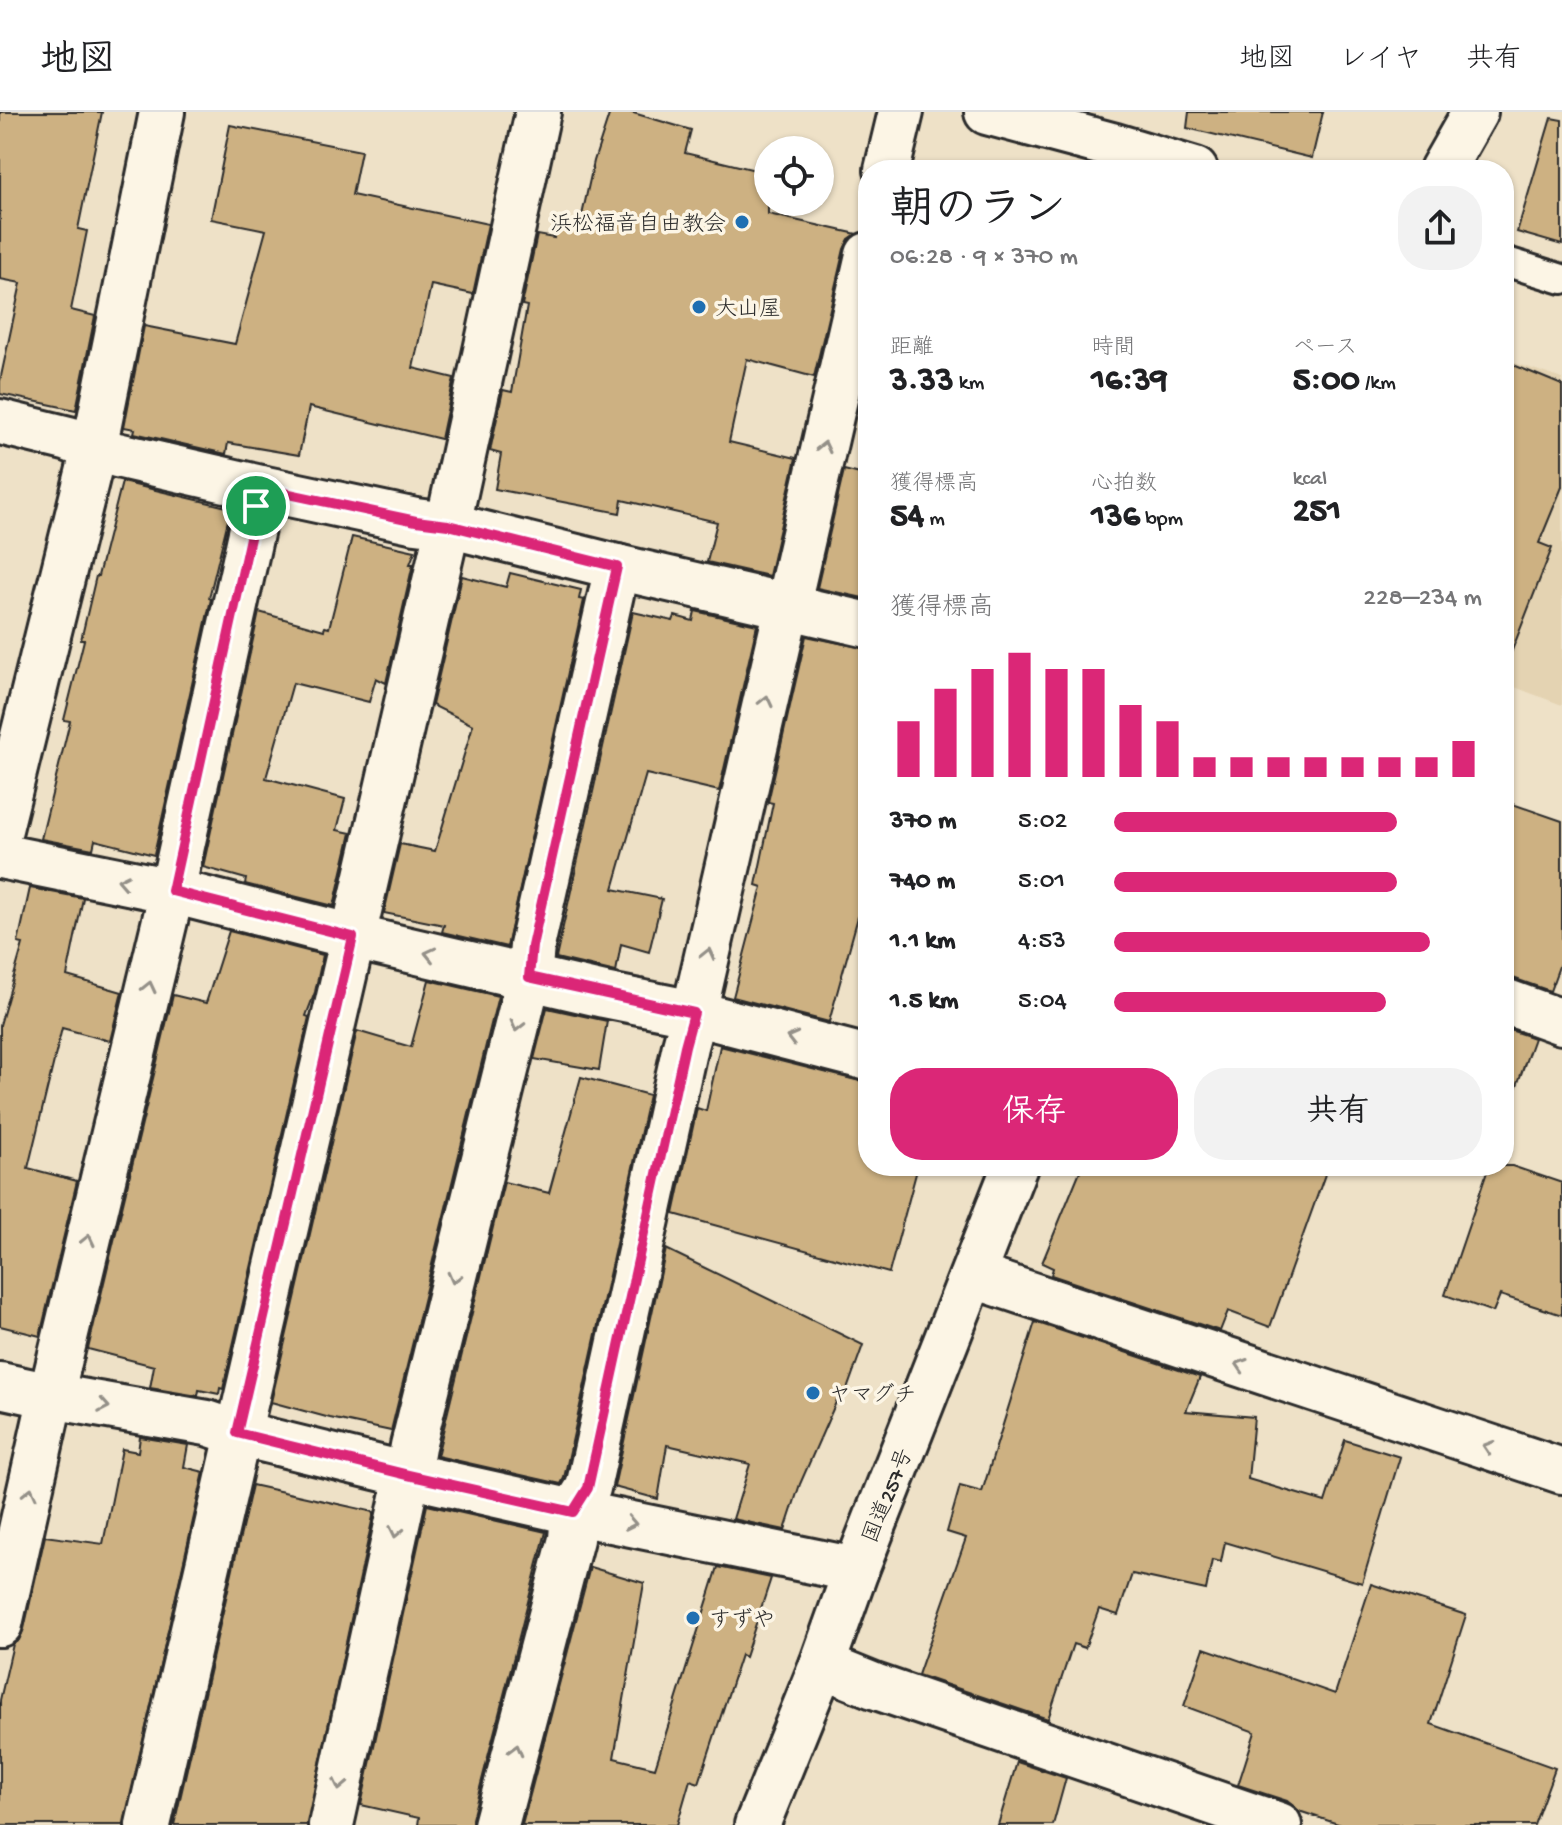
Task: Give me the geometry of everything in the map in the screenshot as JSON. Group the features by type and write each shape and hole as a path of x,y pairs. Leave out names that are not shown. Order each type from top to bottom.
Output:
{"main road":[{"path":"0,829 94,449 162,112"},
{"path":"148,1825 448,525 538,112"},
{"path":"889,160 901,112"},
{"path":"987,112 1162,160"},
{"path":"1448,160 1475,112"},
{"path":"496,1825 571,1539 573,1512 588,1488 685,1046 858,299"},
{"path":"0,422 69,439 94,449 261,488 448,525 858,623"},
{"path":"0,1624 51,1396 172,891 261,488"},
{"path":"331,1825 416,1431 529,977 532,946 617,567"},
{"path":"0,856 172,891 353,937 694,1013 858,1055"},
{"path":"1514,1005 1562,1022"},
{"name":"国道257号","path":"757,1825 1011,1176"},
{"path":"974,1274 1562,1471"},
{"path":"0,1385 207,1423 408,1475 856,1570"},
{"path":"822,1665 874,1686 1279,1825"}],"lane":[{"path":"1514,264 1562,279"}],"shaded area":[{"path":"1514,362 1562,379 1562,705 1514,687"}],"building":[{"path":"0,112 102,112 78,229 87,231 71,310 95,316 76,410 0,394 0,381 21,283 0,279"},
{"path":"610,112 630,112 691,130 685,153 754,170 754,216 777,216 857,234 849,239 844,249 814,377 747,359 729,442 796,458 769,576 707,562 717,522 622,500 620,513 495,489 501,454 490,451 503,390 512,392 527,306 522,305 537,235 554,238 557,224 579,229 594,161"},
{"path":"1189,112 1323,112 1312,158 1187,128"},
{"path":"1551,118 1562,120 1562,245 1517,232"},
{"path":"230,125 361,151 352,195 488,224 473,294 431,285 413,368 454,378 441,439 309,407 299,455 228,443 226,454 134,433 135,429 124,427 144,326 235,344 266,230 211,219"},
{"path":"1514,365 1562,385 1562,487 1539,543 1552,548 1514,645"},
{"path":"844,470 858,474 858,597 817,588"},
{"path":"122,482 231,508 154,855 95,840 93,849 41,839 70,721 64,720 84,640 81,640"},
{"path":"352,537 415,551 386,683 376,678 369,702 293,683 266,778 345,799 337,830 351,833 334,906 245,884 246,879 203,867 259,612 324,630 325,627 329,628"},
{"path":"510,573 581,590 579,599 584,600 507,947 442,932 444,925 384,913 400,844 435,851 473,725 432,705 462,576 506,587"},
{"path":"695,611 757,625 719,791 646,774 613,889 662,899 649,952 621,944 616,972 556,958 633,612 673,621 675,616 693,621"},
{"path":"806,636 858,647 858,917 829,1022 733,997 762,887 756,885 773,803 768,802"},
{"path":"1514,804 1562,821 1562,958 1550,991 1514,978"},
{"path":"30,888 83,898 67,976 122,992 110,1041 62,1028 28,1168 77,1181 40,1336 0,1326 0,1025 23,944 18,943"},
{"path":"229,931 323,955 306,1016 309,1017 223,1389 220,1388 219,1394 199,1390 198,1396 150,1388 154,1366 88,1349 173,995 206,1003"},
{"path":"429,980 498,996 391,1431 271,1402 357,1031 411,1047"},
{"path":"547,1008 607,1021 599,1070 534,1059"},
{"path":"1514,1031 1534,1038 1514,1094"},
{"path":"720,1046 858,1080 858,1176 915,1176 889,1273 674,1214 697,1108 706,1111"},
{"path":"581,1077 649,1095 561,1484 437,1456 504,1182 549,1193"},
{"path":"1514,1167 1562,1183 1562,1315 1500,1295 1493,1312 1445,1295 1486,1176 1514,1176"},
{"path":"1078,1176 1324,1176 1270,1327 1228,1311 1220,1331 1051,1275 1053,1268 1042,1263"},
{"path":"666,1249 863,1345 845,1395 840,1393 800,1484 785,1530 733,1519 750,1464 667,1445 658,1499 614,1487"},
{"path":"1035,1322 1200,1377 1186,1411 1254,1417 1248,1479 1325,1502 1345,1440 1400,1457 1362,1583 1225,1542 1221,1562 1212,1560 1206,1590 1132,1574 1118,1615 1099,1609 1085,1648 1073,1644 1048,1719 918,1675 966,1538 947,1532 960,1486 982,1492"},
{"path":"140,1437 188,1445 184,1467 204,1472 124,1825 0,1825 0,1700 13,1644 19,1640 24,1629 45,1536 103,1544 122,1449 138,1452"},
{"path":"252,1485 374,1512 307,1825 174,1825"},
{"path":"427,1505 546,1532 472,1825 418,1825 419,1818 361,1805"},
{"path":"590,1567 644,1583 614,1758 655,1768 718,1567 771,1578 745,1657 741,1655 699,1783 690,1780 677,1825 522,1825"},
{"path":"1371,1584 1466,1615 1431,1724 1555,1768 1534,1825 1341,1825 1299,1811 1287,1801 1238,1785 1255,1732 1184,1706 1204,1648 1335,1694"},
{"path":"1017,1762 1066,1778 1053,1825 998,1825"}],"place":[{"name":"浜松福音自由教会","path":"742,222"},
{"name":"大山屋","path":"699,307"},
{"name":"ヤマグチ","path":"813,1393"},
{"name":"すずや","path":"693,1618"}],"route":[{"path":"261,488 448,525 617,567 532,946 529,977 694,1013 588,1488 573,1512 237,1433 353,937 172,891 256,506 261,488"}]}
